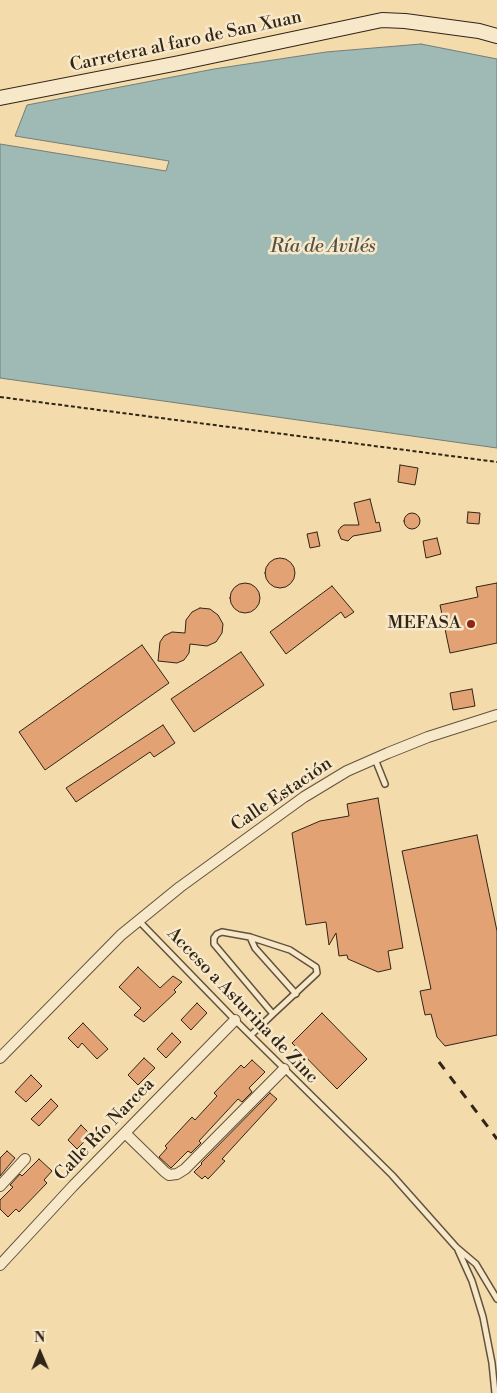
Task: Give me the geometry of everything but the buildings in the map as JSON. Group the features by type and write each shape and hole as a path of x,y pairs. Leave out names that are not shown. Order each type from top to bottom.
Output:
{"street":[{"name":"Carretera al faro de San Xuan","path":"0,98 382,20 414,22 479,31 497,36"},
{"name":"Calle Estación","path":"0,1058 110,945 139,920 272,819 347,771 375,758 428,737 497,715"},
{"name":"Calle Río Narcea","path":"0,1265 235,1020"},
{"path":"125,1133 165,1172 169,1175 177,1174 185,1169 284,1069"},
{"path":"0,1186 26,1159"}],"lane":[{"path":"375,758 385,784"},
{"name":"Acceso a Asturina de Zinc","path":"139,920 235,1020 392,1175 456,1247"},
{"path":"251,1035 316,976 316,967 290,950 250,937 222,932 217,934 214,938 214,944 273,1014"},
{"path":"250,937 256,948 296,994"},
{"path":"456,1247 476,1264 497,1299"},
{"path":"456,1247 475,1290 483,1316 492,1363 495,1393"}],"path":[{"path":"0,397 497,462"}],"water":[{"name":"Ría de Avilés","path":"421,44 497,59 497,448 0,378 0,144 166,171 169,161 15,136 27,105 214,69 326,52"}],"railway":[{"path":"439,1062 497,1139"}],"place":[{"name":"MEFASA","path":"471,624"}]}
